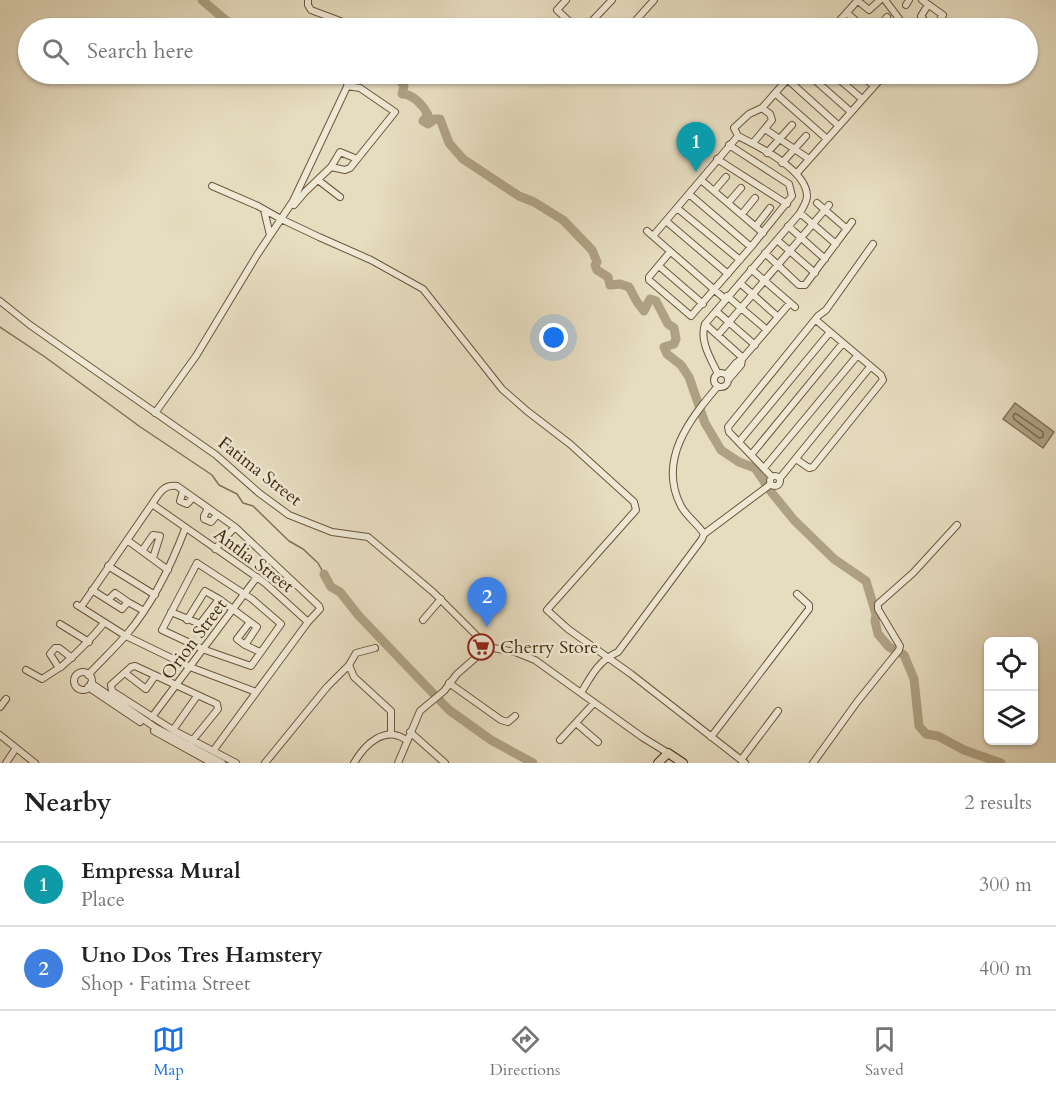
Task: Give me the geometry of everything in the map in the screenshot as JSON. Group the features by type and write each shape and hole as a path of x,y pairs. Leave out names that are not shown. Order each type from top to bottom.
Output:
{"main road":[{"path":"658,763 666,754"},
{"path":"666,754 674,763"},
{"path":"666,754 683,763"}],"street":[{"path":"308,0 310,10 332,18"},
{"path":"566,0 557,10 566,18"},
{"path":"595,18 612,0"},
{"path":"843,18 858,0 869,10 880,0"},
{"path":"885,0 898,18"},
{"path":"922,0 945,12 940,18"},
{"path":"637,18 651,1"},
{"path":"923,18 921,16 928,5"},
{"path":"847,13 853,18"},
{"path":"718,386 715,380 718,374 704,341 705,324 800,213 807,201 806,185 797,173 735,132 735,126 749,114 762,108 782,84"},
{"path":"797,84 838,126"},
{"path":"819,84 851,112"},
{"path":"845,84 862,99"},
{"path":"797,173 874,86 872,84"},
{"path":"288,210 347,86 360,88 395,112 348,169 331,167"},
{"path":"775,93 827,139"},
{"path":"753,143 771,120 762,108"},
{"path":"767,153 792,125"},
{"path":"765,129 809,159"},
{"path":"738,136 666,221 650,234 714,290 741,308 767,330"},
{"path":"782,163 806,136"},
{"path":"670,252 649,277 650,283 691,316 740,261 792,196 789,184 729,145"},
{"path":"155,413 196,356 270,234 288,210 331,167 340,152 357,159"},
{"path":"717,159 787,204"},
{"path":"714,191 726,177"},
{"path":"318,180 340,197"},
{"path":"701,180 763,233"},
{"path":"212,186 371,260 423,290 502,389 570,444 636,504 636,510 547,607 549,613 743,762 778,711"},
{"path":"728,203 741,188"},
{"path":"689,194 751,247"},
{"path":"742,214 755,198"},
{"path":"817,203 827,208 847,230"},
{"path":"677,208 740,261"},
{"path":"756,226 770,208"},
{"path":"718,335 827,208"},
{"path":"264,209 270,234"},
{"path":"800,213 836,244"},
{"path":"666,221 728,274"},
{"path":"765,253 802,286 805,285 852,222"},
{"path":"788,226 825,259"},
{"path":"777,240 814,273"},
{"path":"870,367 780,478 778,486 771,482 764,468 729,432 729,425 826,310 873,244"},
{"path":"658,266 703,304"},
{"path":"704,534 682,508 674,487 674,456 677,445 696,412 718,386 726,385 727,377 741,365 743,359 778,317 793,305 751,269"},
{"path":"740,283 778,317"},
{"name":"Fatima Street","path":"0,301 30,325 216,455 259,493 289,515 332,532 369,537 441,599 489,647"},
{"path":"716,311 755,345"},
{"path":"796,459 806,467 813,467 882,383 881,375 816,320"},
{"path":"705,324 743,359"},
{"path":"739,442 830,332"},
{"path":"751,455 843,344"},
{"path":"764,468 857,356"},
{"path":"718,374 722,373 727,377"},
{"path":"581,693 606,657 618,652 704,534 771,482"},
{"path":"213,751 320,607 235,527 177,486 166,486 79,606 126,636 190,667 256,692"},
{"path":"183,491 180,501 187,504 193,498"},
{"name":"Antlia Street","path":"152,504 257,577 308,622"},
{"path":"208,508 204,519 211,522 217,515"},
{"path":"813,763 897,652 898,642 880,614 878,604 913,573 957,525"},
{"path":"215,549 235,527"},
{"path":"88,675 126,636 155,595 185,529"},
{"path":"142,551 153,535 160,536 153,558"},
{"path":"127,540 168,570"},
{"path":"197,562 246,595 281,624 249,667 162,630 197,562"},
{"path":"108,566 155,595"},
{"name":"Orion Street","path":"152,717 205,650 257,577"},
{"path":"92,590 123,609 128,602 144,611"},
{"path":"187,620 205,591 234,609 257,628 245,645 260,652"},
{"path":"711,737 809,609 809,605 797,594"},
{"path":"171,612 200,624 219,599"},
{"path":"423,620 441,599"},
{"path":"26,670 42,679 72,658 104,623"},
{"path":"60,624 89,642"},
{"path":"398,763 420,711 440,695 457,674 489,647 515,652 535,660 666,754"},
{"path":"59,668 50,655 56,648 72,658"},
{"path":"265,763 327,687 349,665 356,653 375,648"},
{"path":"349,665 354,677 392,711 391,734"},
{"path":"192,741 219,707 135,666 111,685 111,692 192,741 236,763"},
{"path":"88,675 80,673 74,681 80,689 90,685"},
{"path":"125,673 146,689 155,676"},
{"path":"88,675 90,685 142,722 178,746 212,763"},
{"path":"449,683 476,705 501,720 508,722 514,716"},
{"path":"173,730 197,696"},
{"path":"0,707 6,699"},
{"path":"560,740 594,703"},
{"path":"142,722 222,763"},
{"path":"576,723 598,742"},
{"path":"410,732 445,763"},
{"path":"354,763 370,742 391,734 406,740"},
{"path":"0,735 32,762"},
{"path":"3,762 16,748"}],"water":[{"path":"1015,403 1054,432 1043,448 1003,419"}],"waterway":[{"path":"202,0 223,18"},
{"path":"403,84 402,94 414,98 428,115 423,121 428,124 435,119 440,119 449,143 463,159 519,196 534,202 563,220 592,250 597,262 595,265 597,270 608,277 610,285 620,284 629,287 644,311 650,299 656,301 668,324 674,328 676,339 674,344 664,347 667,354 681,365 689,377 705,423 721,450 739,462 755,468 794,520 834,559 866,581 876,614 878,634 889,647 904,655 914,679 919,726 926,734 938,736 964,750 1001,763"},
{"path":"0,327 212,475 219,485 237,494 243,503 253,506 289,541 303,549 318,563 324,574"},
{"path":"324,574 331,587 340,592 359,616 449,710 491,740 533,763"}],"place":[{"name":"Empressa Mural","path":"696,172"},
{"name":"Uno Dos Tres Hamstery","path":"487,627"},
{"name":"Cherry Store","path":"481,647"}]}
